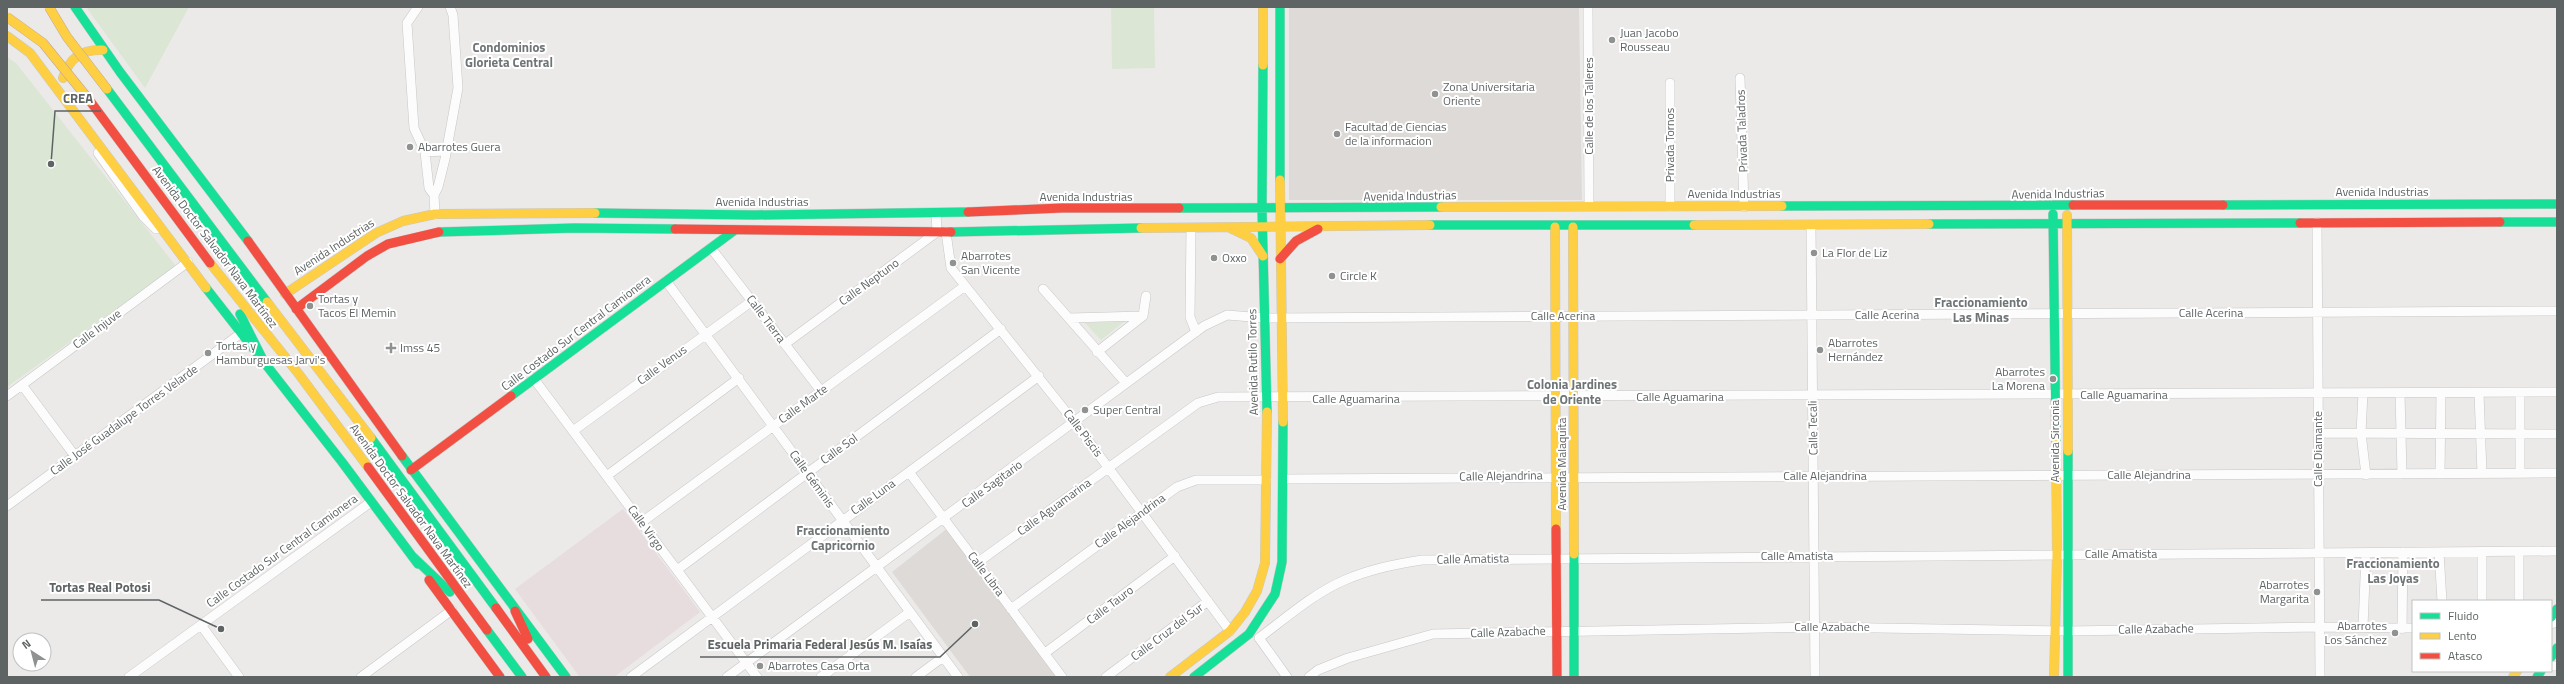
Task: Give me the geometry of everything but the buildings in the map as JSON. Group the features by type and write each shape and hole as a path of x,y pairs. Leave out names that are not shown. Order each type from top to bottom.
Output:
{"main road":[{"name":"Avenida Doctor Salvador Nava Martínez","path":"76,7 104,50 296,309 411,470 566,677"},
{"name":"Avenida Rutilo Torres","path":"1170,677 1230,631 1246,612 1256,591 1265,563 1267,398 1262,209 1263,7"},
{"path":"1194,677 1249,634 1276,594 1282,562 1284,399 1280,259 1280,7"},
{"name":"Avenida Doctor Salvador Nava Martínez","path":"51,9 67,37 337,396 394,466 546,677"},
{"name":"Avenida Doctor Salvador Nava Martínez","path":"7,17 43,42 90,101 232,294 298,372 522,677"},
{"path":"7,36 30,54 182,254 240,334 264,362 412,556 500,677"},
{"path":"61,96 65,72 72,60 84,50 93,48 104,50"},
{"name":"Avenida Industrias","path":"285,294 376,233 403,221 435,214 565,213 755,215 936,213 1062,208 1280,209 1590,206 1744,207 2557,204"},
{"name":"Avenida Sirconia","path":"2067,205 2066,314 2068,677"},
{"name":"Avenida Sirconia","path":"2054,206 2057,555 2054,677"},
{"path":"526,229 556,222 565,213"},
{"path":"779,231 780,214"},
{"name":"Calle Costado Sur Central Camionera","path":"411,470 755,215"},
{"path":"296,309 362,260 388,244 443,231 526,229 942,232 1263,226 1573,227 1811,226 2053,222 2557,222"},
{"path":"1280,259 1291,244 1324,226"},
{"path":"1229,227 1251,238 1263,256"},
{"name":"Avenida Malaquita","path":"1555,227 1557,677"},
{"name":"Avenida Malaquita","path":"1573,227 1574,677"},
{"path":"232,294 264,362"},
{"path":"337,396 352,406 377,433 392,444"},
{"path":"412,556 481,621"},
{"path":"516,611 524,634 555,677"}],"street":[{"path":"418,7 407,23 414,128 425,152 429,188 434,195"},
{"path":"435,214 434,195 438,187 458,88 453,15 450,7"},
{"name":"Calle de los Talleres","path":"1588,7 1590,206"},
{"name":"Privada Taladros","path":"1740,78 1744,207"},
{"name":"Privada Tornos","path":"1670,84 1670,206"},
{"path":"425,152 445,151"},
{"path":"936,213 942,232"},
{"name":"Calle Diamante","path":"2317,222 2320,677"},
{"name":"Calle Tecali","path":"1811,226 1815,677"},
{"path":"1192,228 1190,317 1196,332"},
{"name":"Calle Piscis","path":"942,232 952,268 1075,423 1230,631"},
{"name":"Calle Neptuno","path":"785,344 942,232"},
{"name":"Calle Tierra","path":"711,248 821,391"},
{"name":"Calle Injuve","path":"7,396 188,262"},
{"name":"Calle Géminis","path":"666,282 739,378 958,677"},
{"name":"Calle Marte","path":"642,522 965,286"},
{"path":"1043,289 1070,318 1097,352 1126,383"},
{"path":"1097,352 1143,316 1146,296"},
{"name":"Calle Venus","path":"573,430 752,300"},
{"name":"Calle Acerina","path":"1264,318 2557,311"},
{"name":"Calle Sagitario","path":"727,677 878,568 1196,332 1227,315 1264,318"},
{"path":"1070,318 1143,316"},
{"name":"Calle Sol","path":"677,570 1001,329"},
{"name":"Calle José Guadalupe Torres Velarde","path":"7,506 240,334"},
{"name":"Calle Luna","path":"631,677 1038,376"},
{"path":"608,475 739,378"},
{"name":"Calle Virgo","path":"534,379 608,475 757,677"},
{"path":"22,385 75,456"},
{"name":"Calle Aguamarina","path":"977,563 1198,403 1218,397 1284,399 1556,398 2557,392"},
{"path":"2363,393 2362,433 2366,475"},
{"path":"2400,393 2402,474"},
{"path":"2440,474 2442,434 2441,393"},
{"path":"2479,393 2482,474"},
{"path":"2520,393 2522,434 2520,473"},
{"path":"2318,433 2557,434"},
{"name":"Calle Libra","path":"909,472 1062,677"},
{"name":"Calle Alejandrina","path":"1284,478 1556,475 1813,477 2557,473"},
{"name":"Calle Alejandrina","path":"1011,609 1177,487 1196,480 1266,480"},
{"name":"Calle Costado Sur Central Camionera","path":"129,677 371,502"},
{"path":"2402,629 2403,552"},
{"path":"2439,552 2442,600"},
{"path":"2482,552 2482,600"},
{"path":"2519,552 2519,600"},
{"name":"Calle Amatista","path":"1259,638 1314,598 1344,580 1383,566 1422,560 2068,554 2557,552"},
{"path":"2363,627 2366,553"},
{"name":"Calle Tauro","path":"1044,653 1175,556"},
{"name":"Calle Cruz del Sur","path":"1106,677 1208,601"},
{"path":"361,677 452,610"},
{"path":"821,677 910,612"},
{"path":"201,625 239,677"},
{"name":"Calle Azabache","path":"1309,677 1318,670 1348,658 1433,634 1575,630 1815,627 2055,630 2320,627 2412,628"},
{"path":"1249,634 1259,638 1287,677"},
{"path":"916,677 943,657"}],"shaded area":[{"name":"Zona Universitaria Oriente","path":"1289,7 1579,7 1582,200 1289,200"},
{"path":"623,509 700,612 614,677 579,676 515,589"},
{"path":"949,527 1057,677 970,677 892,572"}],"green space":[{"path":"86,7 189,7 145,88"},
{"path":"1111,7 1154,7 1155,68 1112,69"},
{"path":"7,57 16,63 176,266 7,387"},
{"path":"1125,321 1101,340 1085,323"}],"traffic: fast":[{"path":"75,7 120,72 248,241"},
{"path":"1280,7 1280,180"},
{"path":"1263,65 1262,209 1267,412"},
{"path":"107,89 267,302"},
{"path":"2223,205 2557,204"},
{"path":"1782,206 2073,205"},
{"path":"1179,208 1441,207"},
{"path":"595,213 755,215 968,212"},
{"path":"2053,214 2056,442"},
{"path":"2500,222 2557,222"},
{"path":"1929,224 2300,223"},
{"path":"1430,225 1694,225"},
{"path":"439,232 574,228 675,229"},
{"path":"951,232 1141,228"},
{"path":"511,396 735,230"},
{"path":"206,288 342,462 418,564"},
{"path":"240,314 264,362"},
{"path":"1194,677 1249,634 1275,594 1282,562 1283,422"},
{"path":"371,438 496,608"},
{"path":"2068,451 2068,677"},
{"path":"402,456 566,677"},
{"path":"1574,554 1574,677"},
{"path":"412,556 450,592"},
{"path":"2552,616 2557,609"},
{"path":"487,630 522,677"},
{"path":"2552,656 2557,648"},
{"path":"2537,677 2540,672"}],"traffic: slow":[{"path":"49,7 67,37 107,89"},
{"path":"1263,7 1263,65"},
{"path":"7,17 43,43 90,101"},
{"path":"7,36 30,53 206,288"},
{"path":"63,78 69,65 77,56 89,51 103,50"},
{"path":"1280,180 1283,422"},
{"path":"1441,207 1782,206"},
{"path":"285,294 376,233 403,221 435,214 595,213"},
{"path":"2067,215 2068,451"},
{"path":"1694,225 1929,224"},
{"path":"1141,228 1430,225"},
{"path":"1555,227 1556,529"},
{"path":"1573,227 1574,554"},
{"path":"1230,228 1251,238 1263,256"},
{"path":"210,263 298,373 368,467"},
{"path":"267,302 371,438"},
{"path":"1170,677 1230,631 1245,612 1257,591 1265,563 1267,412"},
{"path":"2054,677 2057,555 2056,442"},
{"path":"2513,677 2516,672"}],"traffic: jam":[{"path":"90,101 210,263"},
{"path":"2073,205 2223,205"},
{"path":"968,212 1062,208 1179,208"},
{"path":"2300,223 2500,222"},
{"path":"675,229 951,232"},
{"path":"1280,259 1296,241 1318,229"},
{"path":"296,309 367,256 388,244 439,232"},
{"path":"248,241 402,456"},
{"path":"411,470 511,396"},
{"path":"368,467 487,630"},
{"path":"1556,529 1557,677"},
{"path":"429,580 500,677"},
{"path":"496,608 546,677"},
{"path":"515,611 528,639"}],"place":[{"name":"Juan Jacobo Rousseau","path":"1612,40"},
{"name":"Zona Universitaria Oriente","path":"1435,94"},
{"name":"Facultad de Ciencias de la informacion","path":"1337,134"},
{"name":"Abarrotes Guera","path":"410,147"},
{"name":"CREA","path":"51,164"},
{"name":"La Flor de Liz","path":"1814,253"},
{"name":"Oxxo","path":"1214,258"},
{"name":"Abarrotes San Vicente","path":"953,263"},
{"name":"Circle K","path":"1332,276"},
{"name":"Tortas y Tacos El Memin","path":"310,306"},
{"name":"Imss 45","path":"391,348"},
{"name":"Abarrotes Hernández","path":"1820,350"},
{"name":"Tortas y Hamburguesas Jarvi's","path":"208,353"},
{"name":"Abarrotes La Morena","path":"2053,379"},
{"name":"Super Central","path":"1085,410"},
{"name":"Abarrotes Margarita","path":"2317,592"},
{"name":"Escuela Primaria Federal Jesús M. Isaías","path":"975,624"},
{"name":"Tortas Real Potosi","path":"221,629"},
{"name":"Abarrotes Los Sánchez","path":"2395,633"},
{"name":"Abarrotes Casa Orta","path":"760,666"}],"district":[{"name":"Condominios Glorieta Central","path":"509,54"},
{"name":"Fraccionamiento Las Minas","path":"1981,310"},
{"name":"Colonia Jardines de Oriente","path":"1572,392"},
{"name":"Fraccionamiento Capricornio","path":"843,538"},
{"name":"Fraccionamiento Las Joyas","path":"2393,570"}]}
